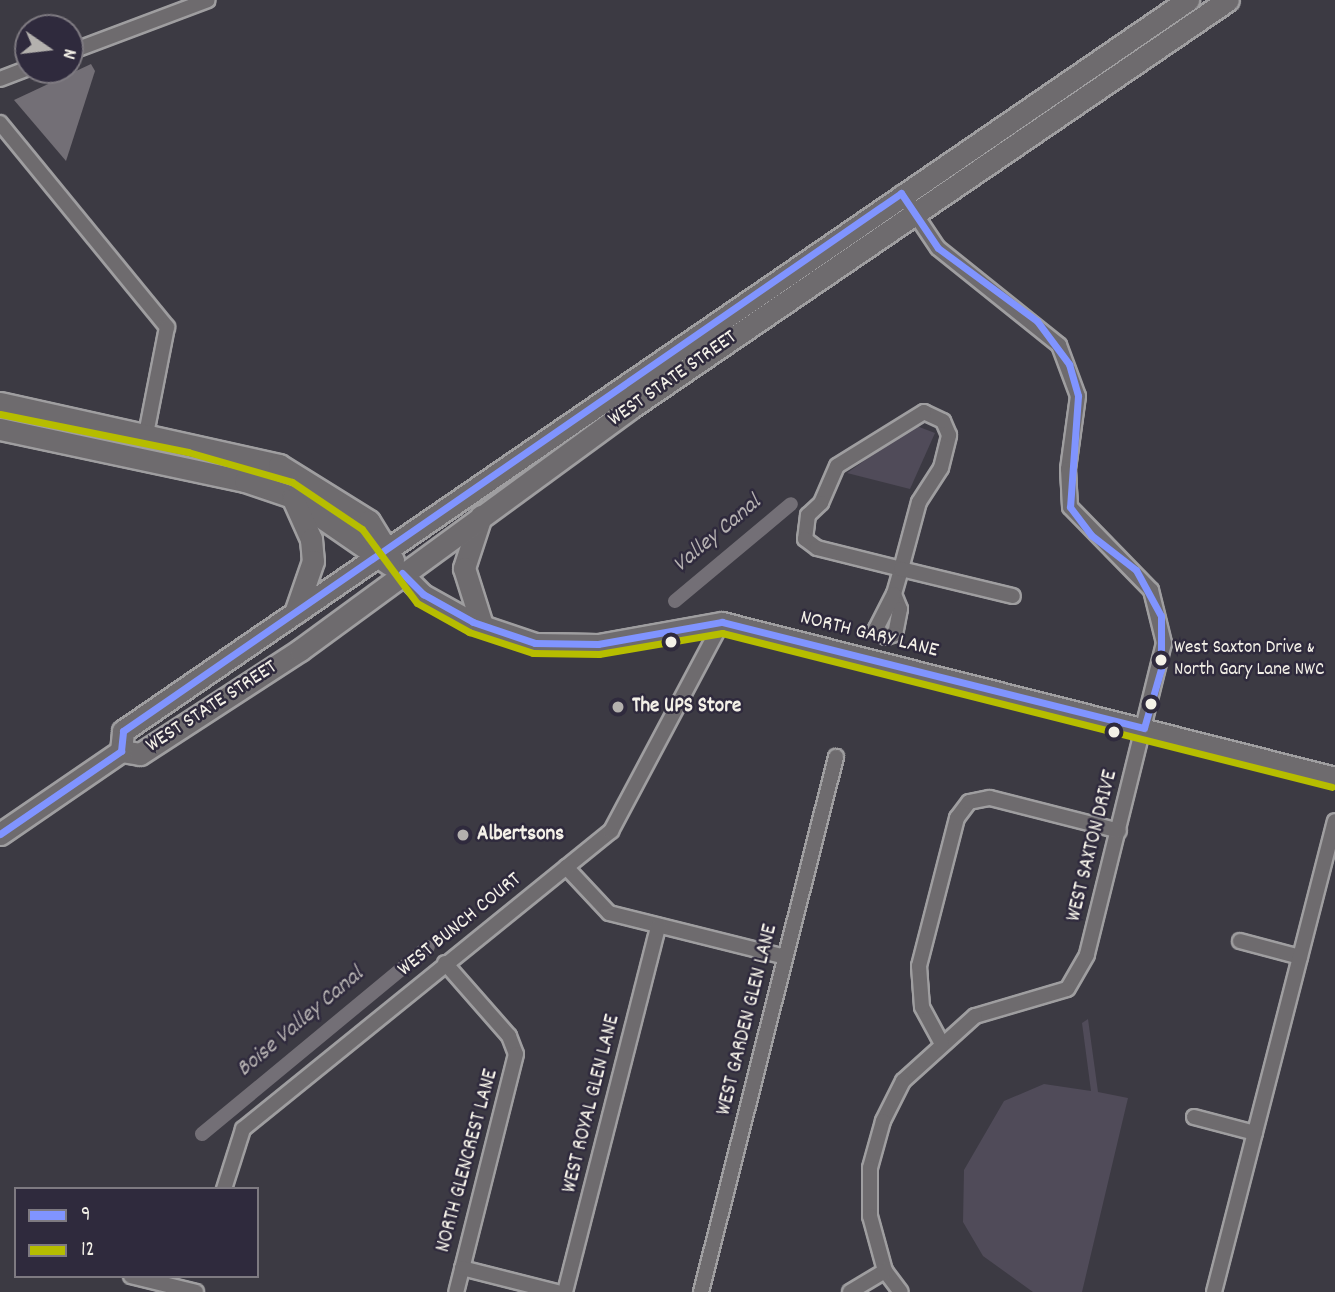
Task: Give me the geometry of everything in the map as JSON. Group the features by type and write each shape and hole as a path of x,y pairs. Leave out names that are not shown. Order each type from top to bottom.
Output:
{"main road":[{"name":"WEST STATE STREET","path":"121,751 123,731 901,193 1188,0"},
{"name":"WEST STATE STREET","path":"0,834 121,751 140,754 914,215 1228,0"},
{"path":"0,403 146,434 296,472 369,521 383,553"},
{"path":"0,429 245,481 292,497 383,553 402,573"},
{"path":"292,497 311,539 313,561 294,615"},
{"path":"481,516 464,568 482,625"}],"street":[{"path":"84,47 208,0"},
{"path":"0,123 167,327 146,434"},
{"name":"WEST SAXTON DRIVE","path":"901,193 914,215 964,271 1046,330 1072,371 1078,396 1068,469 1070,507 1091,535 1136,570 1161,617 1161,669 1087,955 1067,989 975,1016 903,1080 870,1168 870,1216 885,1271 901,1292"},
{"path":"877,661 886,637 895,634 900,609 894,594 901,569 919,502 941,468 949,435 943,421 924,412 910,415 837,466 821,503 808,515 805,539 901,569 1013,596"},
{"name":"NORTH GARY LANE","path":"402,573 423,594 482,625 536,643 598,644 722,622 1335,776"},
{"name":"WEST BUNCH COURT","path":"225,1187 243,1129 611,831 722,622"},
{"name":"WEST GARDEN GLEN LANE","path":"701,1292 836,757"},
{"path":"942,1044 922,1007 919,966 957,818 969,802 990,798 1119,831"},
{"path":"1214,1292 1335,821"},
{"path":"566,867 603,910 785,957"},
{"name":"WEST ROYAL GLEN LANE","path":"565,1292 658,926"},
{"path":"1240,941 1300,957"},
{"name":"NORTH GLENCREST LANE","path":"445,963 509,1036 516,1054 456,1292"},
{"path":"1194,1117 1255,1133"},
{"name":"NORTH GLENCREST LANE","path":"462,1268 557,1292"},
{"path":"850,1292 885,1271"},
{"path":"139,1278 196,1292"}],"shaded area":[{"path":"91,64 95,71 66,161 14,100 48,84 84,84 84,67"},
{"path":"914,425 935,433 910,489 847,473"},
{"path":"1088,1019 1098,1092 1128,1098 1082,1292 1033,1292 983,1256 963,1222 964,1170 1004,1101 1044,1084 1091,1091 1082,1023"}],"waterway":[{"name":"Valley Canal","path":"675,601 791,504"},
{"name":"Boise Valley Canal","path":"202,1134 428,947"}],"transit line":[{"name":"9","path":"0,834 121,751 123,731 901,193 938,248 1037,321 1069,364 1078,396 1070,507 1091,535 1136,570 1161,616 1161,669 1144,728"},
{"name":"12","path":"0,414 188,452 292,482 362,529 417,603 469,632 533,653 599,654 722,633 1332,787"},
{"name":"9","path":"402,573 423,594 473,622 535,643 598,644 722,622 1144,728"}],"place":[{"name":"West Saxton Drive & North Gary Lane NWC","path":"1161,660"},
{"name":"The UPS Store","path":"618,707"},
{"name":"Albertsons","path":"463,835"}]}
